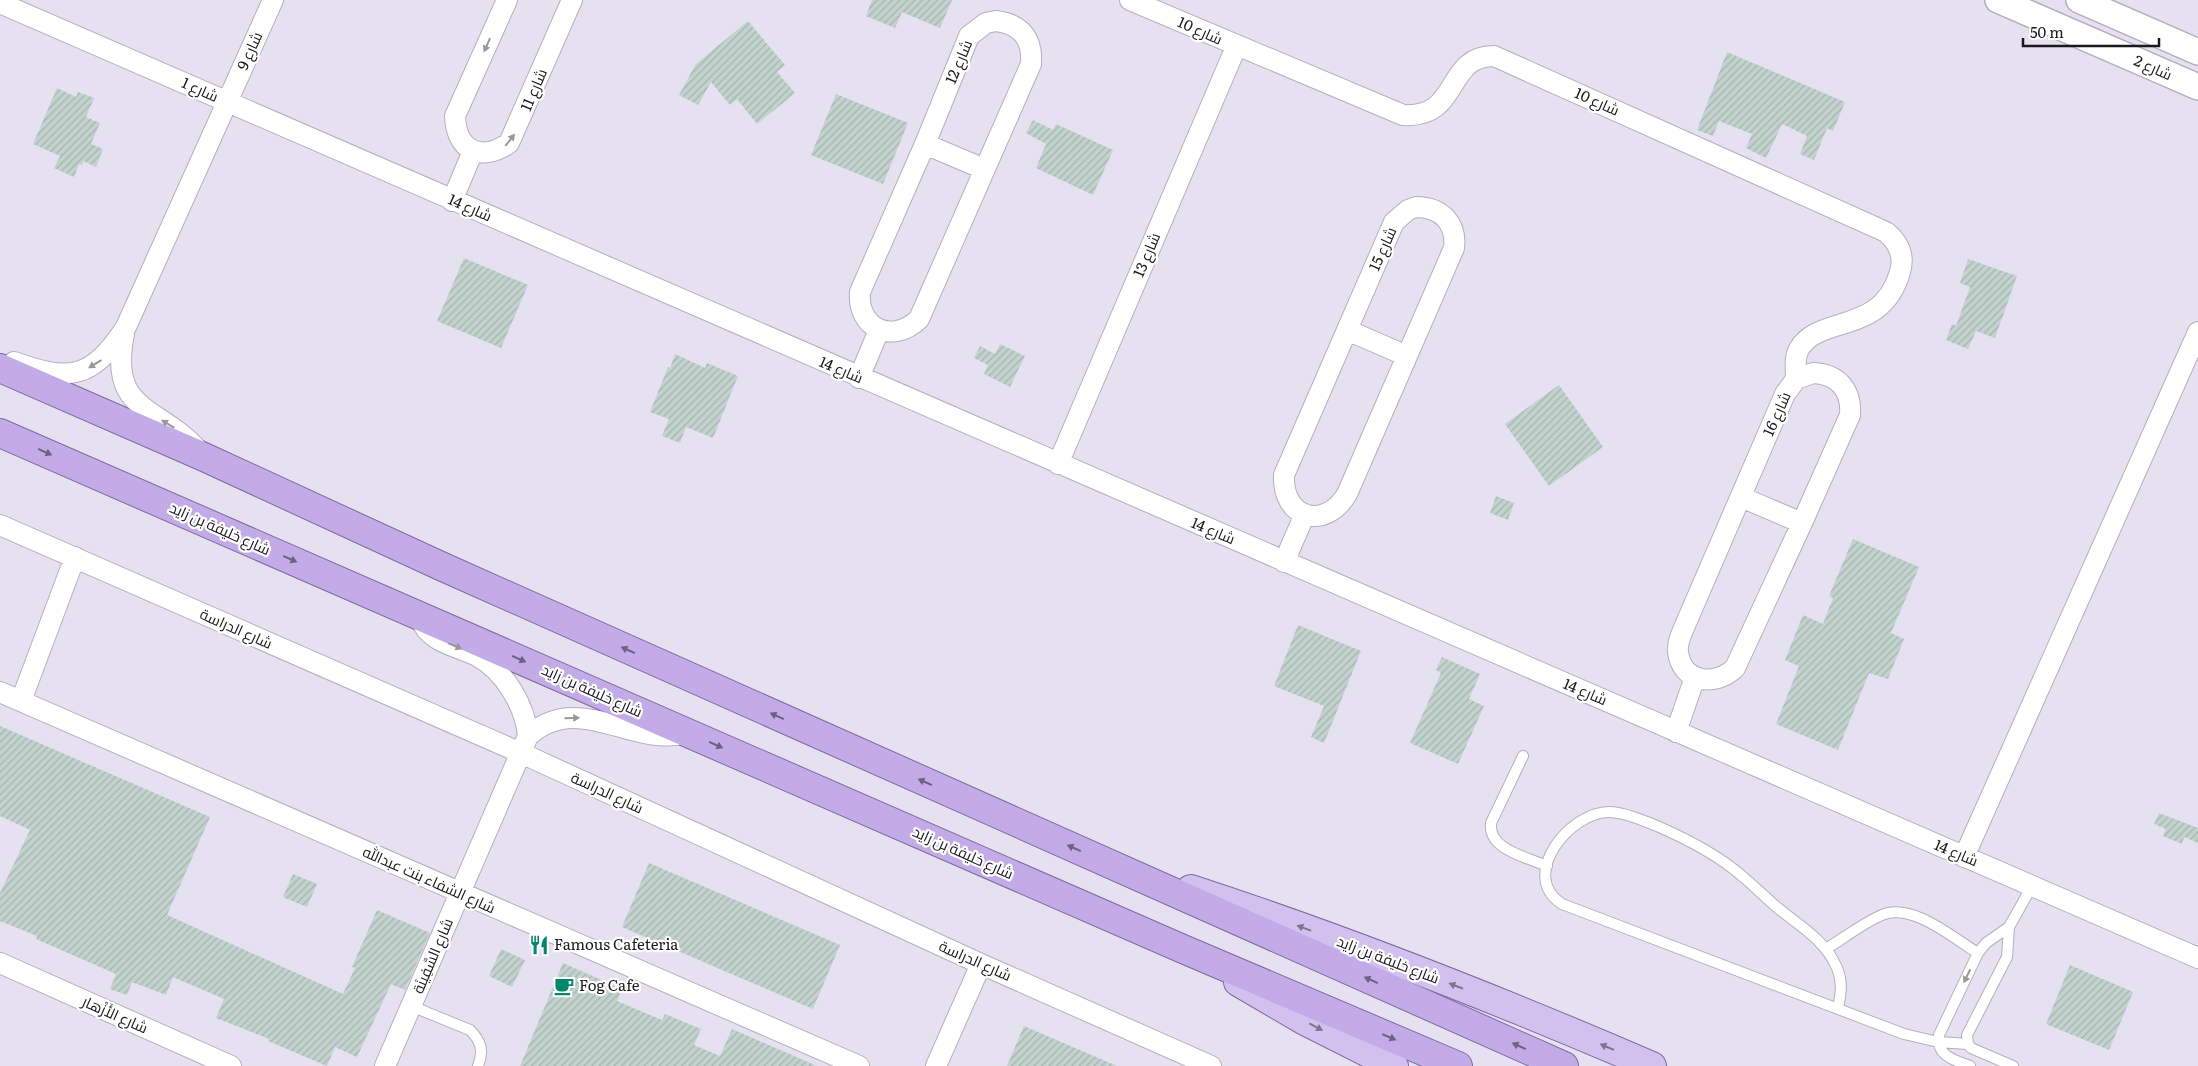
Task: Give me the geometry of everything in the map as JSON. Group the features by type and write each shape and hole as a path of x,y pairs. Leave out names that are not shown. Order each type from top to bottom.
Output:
{"highway":[{"name":"شارع خليفة بن زايد","path":"0,368 204,457 452,572 1564,1066"},
{"name":"شارع خليفة بن زايد","path":"0,433 1183,949 1458,1066"}],"main road":[{"name":"شارع خليفة بن زايد","path":"1118,868 1255,910 1322,934 1652,1066"},
{"name":"شارع خليفة بن زايد","path":"1183,949 1303,1020 1394,1066"}],"street":[{"name":"شارع 9","path":"228,103 274,0"},
{"path":"452,201 473,151 461,142 455,129 455,116 506,0"},
{"name":"شارع 11","path":"473,151 485,154 498,151 509,143 572,0"},
{"name":"شارع 10","path":"1130,0 1403,116 1414,116 1435,109 1443,102 1466,66 1484,56 1494,56 1886,232 1899,246 1902,256 1899,276 1891,294 1880,307 1864,316 1811,337 1799,349 1796,359 1796,380"},
{"name":"شارع 2","path":"1998,0 2198,87"},
{"path":"2079,0 2198,52"},
{"name":"شارع 1","path":"0,3 28,7 228,103 126,327 103,358 93,366 68,374 49,372 0,357"},
{"name":"شارع 12","path":"996,21 1012,24 1024,34 1030,43 1032,64 984,169 919,319 912,326 903,330 893,332 879,330 866,320 861,311 859,302 860,292 970,36 977,28 986,23 996,21"},
{"name":"شارع 13","path":"1058,464 1236,46"},
{"name":"شارع 14","path":"228,103 2198,958"},
{"path":"925,144 984,169"},
{"name":"شارع 15","path":"1426,207 1443,214 1453,229 1455,238 1454,248 1407,356 1341,505 1331,513 1319,516 1305,514 1296,509 1287,499 1283,488 1284,475 1394,222 1408,210 1426,207"},
{"name":"شارع 1","path":"126,327 120,362 122,374 131,396 148,412 186,437 204,457"},
{"path":"859,378 879,330"},
{"path":"1347,330 1407,356"},
{"path":"1964,857 2198,332"},
{"name":"شارع 16","path":"1813,373 1832,376 1845,388 1850,406 1846,424 1735,668 1717,680 1695,677 1680,662 1677,651 1679,640 1785,394 1796,380 1813,373"},
{"path":"1741,497 1802,523"},
{"path":"1284,562 1305,514"},
{"name":"شارع الدراسة","path":"0,525 524,744 981,964 1211,1066"},
{"path":"21,701 75,557"},
{"path":"420,616 423,626 432,636 479,657 497,674 522,708 524,744"},
{"path":"1676,732 1695,677"},
{"name":"شارع الشفاء بنت عبدالله","path":"0,692 460,894 859,1066"},
{"path":"524,744 545,724 569,718 607,722 656,736 675,736 687,733"},
{"name":"شارع السَّفِينَة","path":"385,1066 524,744"},
{"name":"شارع الأَزْهار","path":"0,963 231,1066"},
{"path":"936,1066 981,964"}],"lane":[{"path":"1523,756 1491,822 1491,833 1494,839 1502,846 1546,866"},
{"path":"1838,1008 1842,987 1837,967 1826,949 1741,875 1711,852 1680,836 1622,813 1607,812 1593,815 1580,820 1562,837 1546,866 1544,883 1547,890 1562,904 1904,1034 1938,1042 1968,1044 1976,1050 2013,1066"},
{"path":"1970,1066 1944,1055 1940,1050 1938,1042 1939,1035 1978,953 1986,943 2009,927 2032,886"},
{"path":"1826,949 1883,914 1902,912 1921,918 1978,953"},
{"path":"1968,1044 1968,1030 2008,957 2009,927"},
{"path":"411,1006 470,1030 481,1045 482,1054 478,1066"}],"building":[{"path":"872,0 952,0 940,28 902,12 895,28 866,16"},
{"path":"748,21 785,65 777,72 795,93 757,124 737,99 730,105 711,82 698,105 679,95 696,64"},
{"path":"1727,52 1845,102 1833,131 1827,128 1814,160 1800,154 1807,136 1782,124 1766,158 1746,148 1752,134 1719,121 1713,136 1697,130"},
{"path":"57,88 76,97 78,92 94,98 86,117 100,123 91,144 103,149 96,167 83,161 82,165 79,164 74,177 54,168 60,156 33,144"},
{"path":"836,94 908,123 883,184 811,155"},
{"path":"1033,120 1053,130 1056,124 1113,150 1093,195 1036,168 1046,144 1026,133"},
{"path":"464,258 528,285 501,348 437,321"},
{"path":"1968,259 2017,276 1995,338 1976,331 1968,349 1946,340 1952,324 1956,326 1970,287 1960,283"},
{"path":"1000,344 1025,356 1010,387 984,374 988,365 974,358 980,346 995,354"},
{"path":"675,354 705,368 707,363 738,376 713,438 686,427 680,443 662,436 669,419 650,412"},
{"path":"1559,385 1603,447 1549,486 1505,424"},
{"path":"1496,496 1514,503 1508,520 1490,513"},
{"path":"1853,539 1919,567 1891,633 1904,639 1888,679 1869,673 1838,750 1776,724 1799,666 1785,660 1803,615 1823,624 1833,598 1829,596"},
{"path":"1298,625 1361,651 1324,743 1311,737 1324,706 1274,686"},
{"path":"1442,657 1480,674 1469,699 1484,706 1458,764 1410,743 1441,673 1436,670"},
{"path":"0,726 210,817 167,915 343,994 355,968 352,967 377,910 430,933 405,990 391,984 357,1057 335,1047 327,1066 268,1041 269,1039 216,1018 224,999 173,977 166,995 132,982 127,995 110,989 116,974 36,939 37,936 0,921 0,893 30,830 0,816"},
{"path":"2159,813 2198,828 2198,843 2184,837 2182,844 2163,836 2166,829 2154,824"},
{"path":"649,863 840,945 813,1009 622,927"},
{"path":"293,874 317,884 307,907 283,897"},
{"path":"501,949 525,960 512,987 489,976"},
{"path":"563,963 622,989 617,1001 662,1020 665,1014 701,1029 694,1045 720,1056 732,1029 817,1066 520,1066"},
{"path":"2070,965 2133,992 2109,1050 2046,1024"},
{"path":"1024,1026 1117,1066 1007,1066"}],"place":[{"name":"Famous Cafeteria","path":"539,945"},
{"name":"Fog Cafe","path":"564,986"}]}
